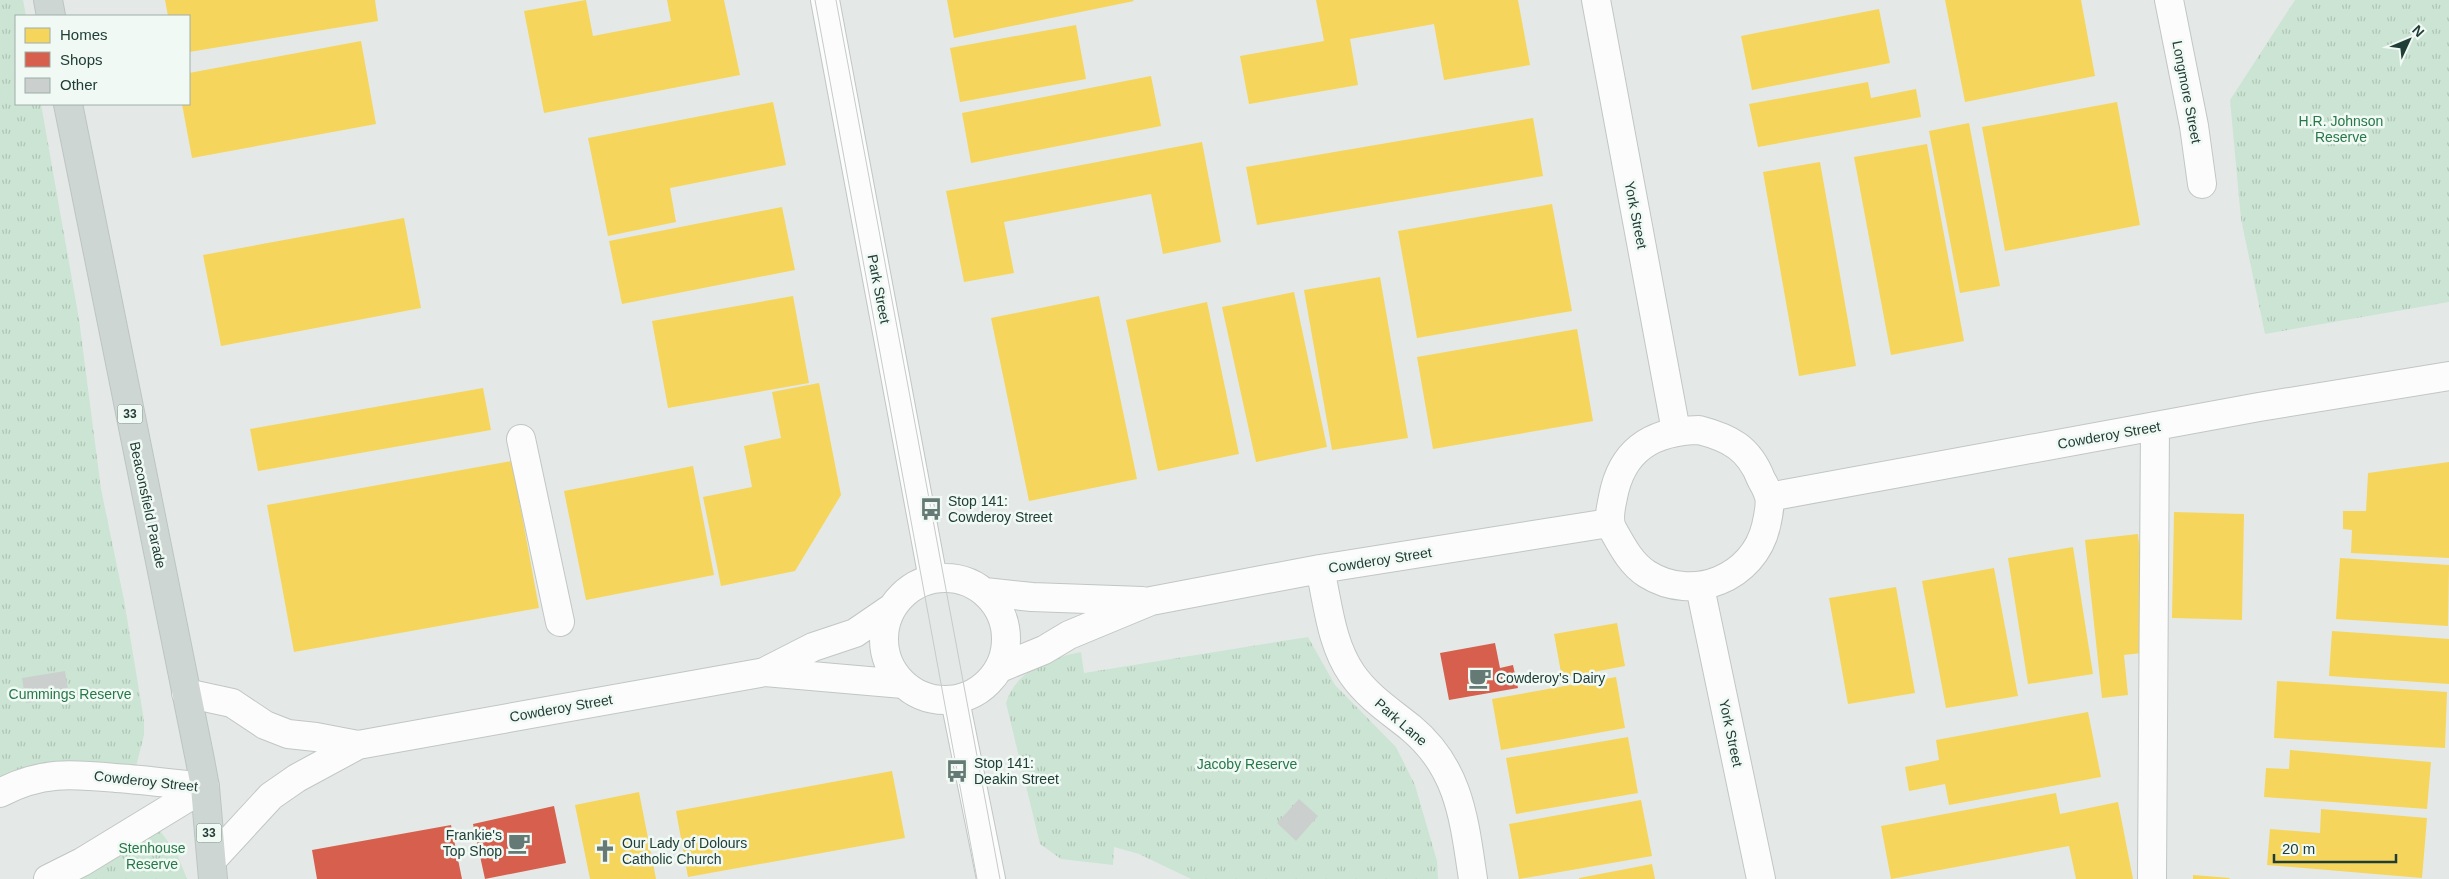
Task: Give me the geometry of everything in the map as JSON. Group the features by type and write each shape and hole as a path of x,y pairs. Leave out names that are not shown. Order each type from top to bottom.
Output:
{"main road":[{"path":"48,0 51,15"},
{"name":"Beaconsfield Parade","path":"68,105 205,787 213,869"}],"street":[{"name":"Park Street","path":"825,0 933,579"},
{"name":"York Street","path":"1596,0 1676,431"},
{"name":"Longmore Street","path":"2169,0 2194,126 2202,184"},
{"name":"Cowderoy Street","path":"1769,497 2259,406 2449,376"},
{"path":"2152,879 2155,426"},
{"path":"1699,430 1722,436 1741,448 1756,466 1769,497 1769,513 1763,540 1748,563 1726,579 1700,587 1672,585 1647,574 1627,555 1609,523 1617,478 1631,456 1652,439 1676,431 1699,430"},
{"path":"520,438 560,622"},
{"name":"Cowderoy Street","path":"1000,668 1044,650 1069,634 1151,601 1320,569 1609,523"},
{"name":"Park Lane","path":"1320,569 1337,647 1352,674 1372,697 1424,740 1436,754 1454,783 1463,813 1472,879"},
{"path":"933,579 958,579 972,584 985,592 996,604 1004,619 1007,636 1006,653 1000,668 991,681 980,691 955,700 930,698 915,693 903,684 893,671 886,656 884,639 886,623 893,608 911,588 933,579"},
{"name":"York Street","path":"1700,587 1761,879"},
{"name":"Cowderoy Street","path":"985,592 1032,597 1151,601"},
{"name":"Cowderoy Street","path":"765,672 814,647 855,633 893,608"},
{"name":"Cowderoy Street","path":"213,869 271,796 297,778 358,745 765,672 903,684"},
{"name":"Cowderoy Street","path":"186,693 232,703 265,725 288,734 358,745"},
{"path":"955,700 991,879"},
{"name":"Cowderoy Street","path":"0,793 40,777 73,774 205,787"},
{"name":"Cowderoy Street","path":"48,879 82,862 205,787"}],"green space":[{"name":"Cummings Reserve","path":"0,0 23,0 26,15 15,15 15,105 41,105 79,319 101,489 124,600 144,720 144,735 136,767 0,784"},
{"name":"H.R. Johnson Reserve","path":"2295,0 2449,0 2449,302 2265,334 2241,219 2230,100"},
{"name":"Jacoby Reserve","path":"1308,637 1335,685 1396,747 1415,785 1437,861 1438,879 1191,879 1139,854 1114,847 1113,865 1061,859 1040,844 1006,703 1017,682 1026,674 1046,662 1081,652 1084,673"},
{"name":"Stenhouse Reserve","path":"158,828 177,854 187,879 71,879"}],"building: Homes":[{"path":"165,0 375,0 378,21 190,52 190,15 168,15"},
{"path":"586,0 593,36 671,21 667,0 724,0 740,75 544,113 524,11"},
{"path":"947,0 1133,0 1134,1 954,38"},
{"path":"1316,0 1518,0 1530,65 1444,80 1434,24 1350,39 1358,85 1249,104 1240,56 1324,41"},
{"path":"1945,0 2081,0 2095,76 1965,102"},
{"path":"1879,9 1890,63 1752,90 1741,36"},
{"path":"1076,25 1086,79 960,102 950,48"},
{"path":"361,41 376,124 192,158 182,105 190,105 190,73"},
{"path":"1151,76 1161,126 971,163 962,113"},
{"path":"1868,82 1871,98 1916,89 1921,117 1758,147 1749,104"},
{"path":"773,102 786,165 670,188 676,222 608,236 588,138"},
{"path":"2117,102 2140,225 2005,251 1982,127"},
{"path":"1533,118 1543,176 1257,225 1246,167"},
{"path":"1969,123 2000,286 1960,293 1929,131"},
{"path":"1202,142 1221,242 1163,254 1151,194 1004,222 1014,273 964,282 946,191"},
{"path":"1927,144 1964,341 1891,355 1854,157"},
{"path":"1820,162 1856,366 1799,376 1763,172"},
{"path":"1552,204 1572,311 1417,338 1398,231"},
{"path":"782,207 795,270 622,304 609,241"},
{"path":"404,218 421,308 221,346 203,255"},
{"path":"1380,277 1408,438 1332,450 1304,290"},
{"path":"1294,292 1327,447 1256,462 1222,307"},
{"path":"793,296 809,383 668,408 652,321"},
{"path":"1099,296 1137,479 1029,501 991,318"},
{"path":"1207,302 1239,454 1158,471 1126,320"},
{"path":"1577,329 1593,421 1433,449 1417,357"},
{"path":"819,383 841,495 795,571 721,586 703,497 752,487 744,446 781,438 772,392"},
{"path":"483,388 491,430 258,471 250,429"},
{"path":"512,461 539,608 294,652 267,505"},
{"path":"2449,462 2449,558 2351,553 2352,530 2343,529 2343,511 2366,511 2368,473"},
{"path":"693,466 714,575 586,600 564,491"},
{"path":"2174,512 2244,514 2242,620 2172,618"},
{"path":"2138,534 2151,652 2124,655 2128,695 2102,698 2085,540"},
{"path":"2073,547 2093,674 2028,684 2008,558"},
{"path":"2340,558 2449,565 2448,626 2336,619"},
{"path":"1994,568 2018,696 1946,708 1922,581"},
{"path":"1896,587 1915,693 1848,704 1829,598"},
{"path":"1617,623 1625,666 1562,678 1554,634"},
{"path":"2332,631 2449,639 2449,684 2329,676"},
{"path":"1616,677 1625,728 1501,750 1492,699"},
{"path":"2277,681 2447,692 2445,748 2274,738"},
{"path":"2088,712 2101,777 1949,805 1945,784 1909,791 1905,767 1939,760 1936,740"},
{"path":"1628,737 1638,793 1516,814 1506,758"},
{"path":"2290,750 2431,762 2427,809 2264,797 2266,768 2289,769"},
{"path":"892,771 905,838 688,877 676,811"},
{"path":"639,792 656,879 590,879 575,805"},
{"path":"2056,793 2060,814 2118,802 2133,879 2076,879 2069,846 1891,879 1881,826"},
{"path":"1641,800 1652,856 1519,879 1509,824"},
{"path":"2321,809 2427,818 2422,878 2267,865 2270,829 2320,833"},
{"path":"1652,864 1655,879 1579,879 1579,878"},
{"path":"2193,875 2230,878 2193,879"}],"building: Shops":[{"name":"Cowderoy's Dairy","path":"1495,643 1500,668 1513,665 1518,688 1449,700 1440,653"},
{"name":"Frankie's Top Shop","path":"554,806 566,863 485,879 473,824"},
{"path":"451,825 462,879 317,879 312,850"}],"building: Other":[{"path":"65,671 69,696 26,703 22,678"},
{"path":"1299,799 1318,816 1296,841 1277,823"}],"tram line":[{"path":"815,0 977,879"},
{"path":"836,0 1000,879"}],"place":[{"name":"Stop 141: Cowderoy Street","path":"931,509"},
{"name":"Cowderoy's Dairy","path":"1480,678"},
{"name":"Stop 141: Deakin Street","path":"957,771"},
{"name":"Frankie's Top Shop","path":"519,843"},
{"name":"Our Lady of Dolours Catholic Church","path":"605,851"}]}
